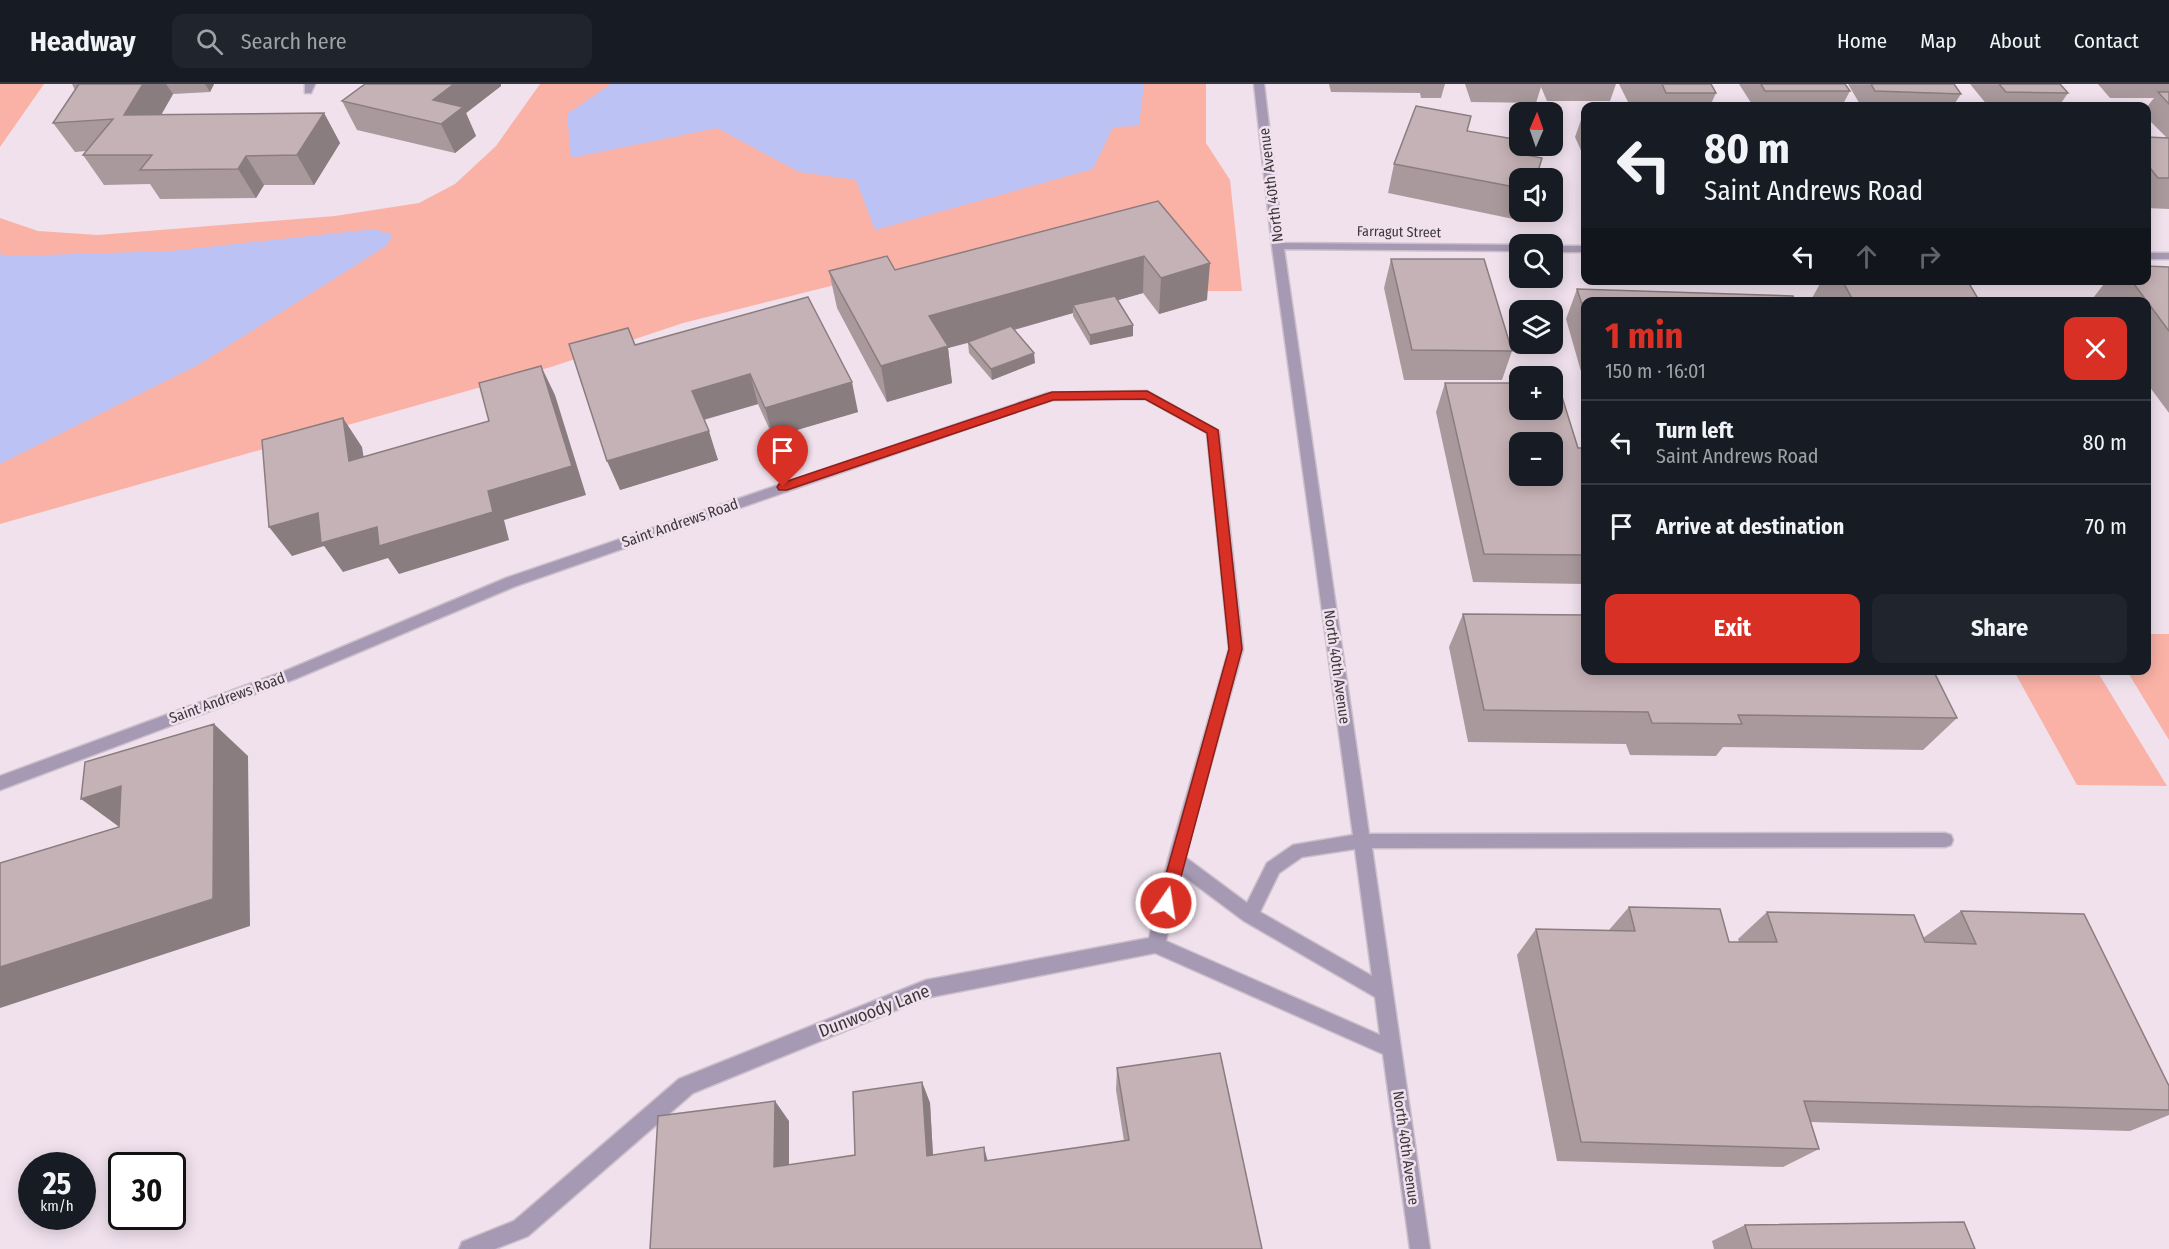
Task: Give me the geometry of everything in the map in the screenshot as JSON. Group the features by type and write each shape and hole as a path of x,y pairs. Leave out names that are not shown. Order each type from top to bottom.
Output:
{"street":[{"name":"North 40th Avenue","path":"1259,84 1278,246 1420,1249"},
{"name":"Farragut Street","path":"1278,246 1509,249"},
{"path":"1563,249 1581,249"},
{"path":"2151,256 2169,256"},
{"name":"Saint Andrews Road","path":"0,783 290,675 511,582 987,417 1052,396 1147,395 1213,430 1236,649 1176,860 1156,945"},
{"path":"1250,915 1273,868 1299,850 1362,841 1945,840"},
{"path":"1176,860 1250,915 1384,992"},
{"path":"1156,945 1392,1049"},
{"name":"Dunwoody Lane","path":"469,1249 521,1229 686,1086 926,988 1156,945"}],"shaded area":[{"path":"0,84 44,84 0,147"},
{"path":"540,84 1206,84 1206,143 1230,180 1242,291 1208,291 1137,209 683,323 551,367 0,524 0,218 38,231 98,235 335,216 419,203 455,184 496,146"},
{"path":"2151,634 2169,634 2169,740 2129,675 2151,675"},
{"path":"2016,675 2099,675 2167,786 2077,785"}],"water":[{"path":"611,84 1144,84 1139,126 1113,127 1093,169 875,230 856,180 799,172 717,128 571,158 567,114"},
{"path":"375,229 393,235 386,246 198,365 0,464 0,254 10,256 170,251"}],"building":[{"path":"79,84 143,84 124,115 324,113 297,155 246,156 238,169 140,170 152,155 83,155 113,119 53,123"},
{"path":"365,84 454,84 433,100 463,107 441,124 342,101"},
{"path":"1662,84 1711,84 1716,93 1666,93"},
{"path":"1761,84 1845,84 1850,91 1765,91"},
{"path":"1871,84 1954,84 1961,94 1875,91"},
{"path":"1999,84 2060,84 2068,93 2006,92"},
{"path":"2158,92 2169,92 2169,104"},
{"path":"1416,106 1471,116 1467,131 1509,138 1509,156 1542,158 1539,168 1509,168 1509,186 1394,164"},
{"path":"2151,137 2169,138 2169,178 2158,178 2151,169"},
{"path":"1158,201 1210,263 1161,278 1144,256 929,316 948,346 881,366 829,271 887,256 895,270"},
{"path":"1391,259 1484,259 1509,341 1509,351 1412,350"},
{"path":"2151,266 2169,267 2169,331 2151,307 2151,297 2144,297 2135,285 2151,285"},
{"path":"1845,285 1970,285 1977,297 1851,297"},
{"path":"1577,289 1793,297 1581,297 1581,301"},
{"path":"1115,296 1133,325 1090,335 1073,305"},
{"path":"808,297 852,382 765,408 750,374 692,391 709,431 607,461 569,344 628,328 635,345"},
{"path":"1011,326 1034,353 991,369 968,342"},
{"path":"541,366 572,466 488,491 493,512 379,546 377,527 321,543 318,513 269,527 262,440 343,418 349,461 489,421 479,383"},
{"path":"1445,383 1509,383 1509,420 1563,420 1563,400 1578,448 1581,448 1581,555 1484,554"},
{"path":"1463,614 1581,615 1581,675 1936,675 1957,718 1738,715 1742,724 1652,723 1648,712 1484,710"},
{"path":"214,724 213,899 0,967 0,863 119,827 121,786 81,799 85,762"},
{"path":"1629,907 1720,909 1729,942 1777,942 1767,912 1914,915 1925,942 1976,944 1961,911 2084,914 2169,1086 2169,1110 1804,1101 1819,1149 1581,1142 1536,929 1635,931"},
{"path":"1220,1053 1262,1249 650,1249 658,1116 775,1101 774,1167 855,1155 853,1092 922,1082 927,1156 984,1147 985,1161 1129,1140 1117,1068"},
{"path":"1964,1222 1975,1249 1752,1249 1745,1225"}],"route":[{"path":"783,487 1052,396 1147,395 1213,430 1236,649 1166,903"}]}
